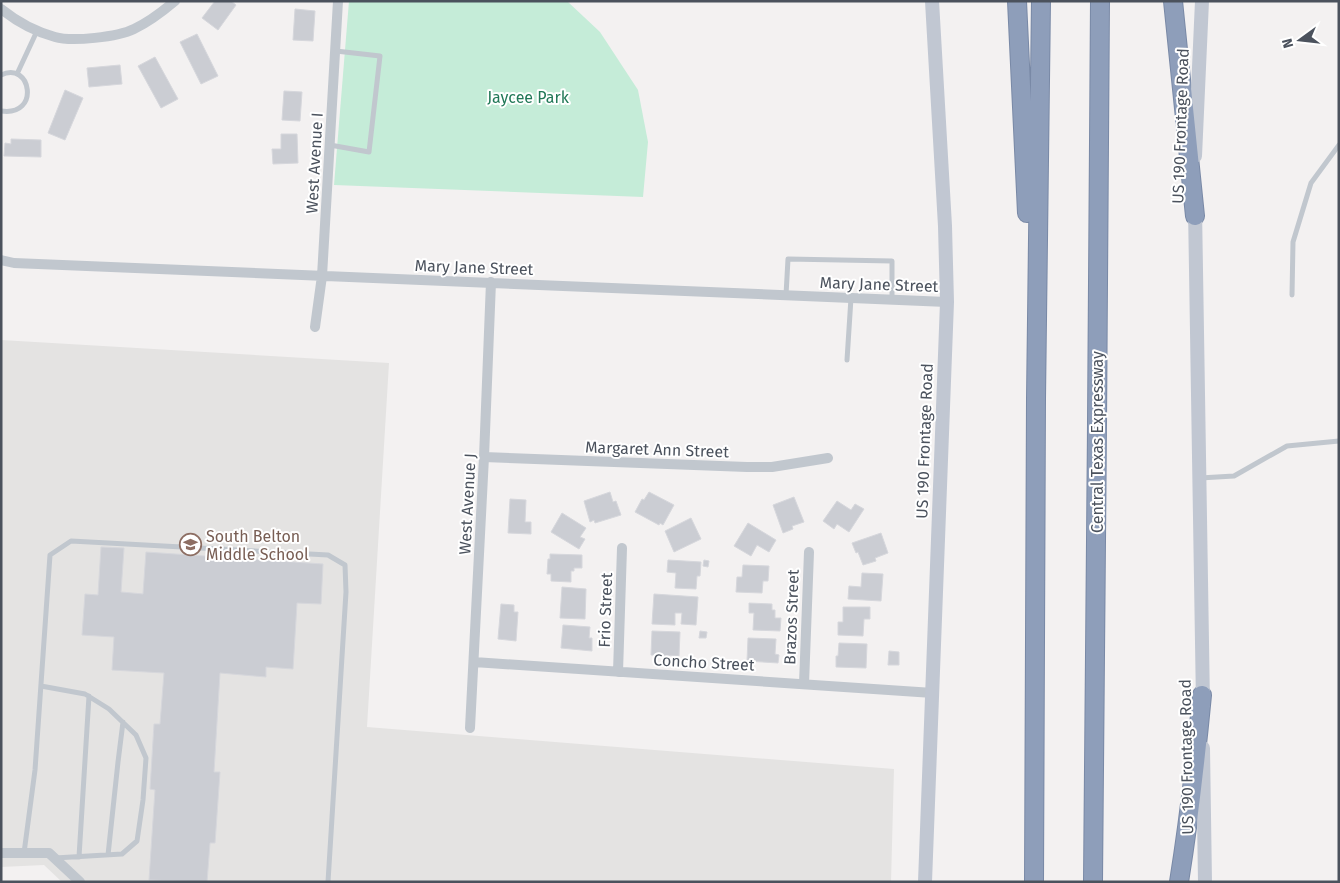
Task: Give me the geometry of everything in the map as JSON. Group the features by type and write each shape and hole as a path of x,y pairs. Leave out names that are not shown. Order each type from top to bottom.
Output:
{"highway":[{"path":"1017,1 1036,399"},
{"path":"1034,882 1036,399 1041,1"},
{"name":"Central Texas Expressway","path":"1093,882 1097,594 1100,1"},
{"path":"1173,1 1195,216"},
{"path":"1179,882 1187,836 1202,695"}],"main road":[{"name":"US 190 Frontage Road","path":"925,882 947,302 945,226 932,1"},
{"name":"US 190 Frontage Road","path":"1202,1 1195,159 1195,216 1205,882"}],"street":[{"path":"1,9 10,16 56,38 84,39 112,36 133,30 153,19 175,1"},
{"name":"West Avenue I","path":"315,327 322,276 338,1"},
{"name":"Mary Jane Street","path":"1,260 14,263 947,302"},
{"name":"West Avenue J","path":"470,728 491,282"},
{"name":"Margaret Ann Street","path":"484,457 747,467 772,467 828,458"},
{"name":"Frio Street","path":"618,672 622,548"},
{"name":"Brazos Street","path":"804,684 809,552"},
{"name":"Concho Street","path":"474,662 933,693"},
{"path":"1,853 49,852 80,882"}],"lane":[{"path":"18,74 37,30"},
{"path":"330,145 369,152 380,56 336,51"},
{"path":"1,75 10,72 18,74 24,79 28,90 26,101 22,107 10,112 1,111"},
{"path":"1292,295 1293,242 1311,183 1339,145"},
{"path":"786,295 788,259 892,261 892,300"},
{"path":"847,360 851,298"},
{"path":"1199,478 1234,476 1287,446 1339,441"},
{"path":"24,853 35,770 50,555 71,541 328,555 345,565 346,592 328,882"},
{"path":"41,686 85,694 109,709 136,735 146,758 144,800 137,841 122,854 55,858"},
{"path":"79,857 89,696"},
{"path":"108,855 123,722"}],"shaded area":[{"name":"South Belton Middle School","path":"1,340 389,363 367,727 894,769 891,882 62,882 44,865 1,867"}],"green space":[{"name":"Jaycee Park","path":"349,1 567,1 600,32 638,90 648,142 643,197 334,185"}],"building":[{"path":"215,1 231,1 236,5 218,30 202,18"},
{"path":"295,9 315,11 313,41 293,40"},
{"path":"197,34 218,76 201,84 180,42"},
{"path":"155,57 178,99 161,108 138,66"},
{"path":"120,65 122,84 89,87 87,68"},
{"path":"65,90 83,98 65,140 48,133"},
{"path":"284,91 302,92 300,121 282,120"},
{"path":"281,134 297,134 298,163 273,164 272,149 281,149"},
{"path":"11,139 41,140 41,157 4,156 5,143 11,144"},
{"path":"610,492 613,502 616,501 621,515 595,523 594,520 590,522 584,501"},
{"path":"649,492 674,505 663,525 660,523 659,525 635,512 642,499 644,500"},
{"path":"794,497 804,522 792,526 793,529 783,533 773,505"},
{"path":"510,499 526,500 525,522 531,522 531,534 508,533"},
{"path":"837,501 851,510 855,504 864,509 849,532 837,524 834,529 823,521"},
{"path":"562,513 586,528 580,537 585,539 579,549 551,532"},
{"path":"691,518 701,539 674,552 665,531"},
{"path":"748,523 776,540 769,552 757,545 751,556 734,546"},
{"path":"881,533 888,553 875,558 876,561 863,565 852,543"},
{"path":"101,547 124,548 121,592 143,594 146,552 323,564 321,604 297,603 293,669 266,667 266,677 220,673 214,772 220,772 215,843 210,843 207,882 149,880 155,790 150,789 154,724 160,724 164,673 112,670 114,637 82,635 85,594 98,595"},
{"path":"550,554 582,555 582,568 574,568 574,571 571,571 571,582 551,581 551,574 547,574"},
{"path":"668,560 701,562 700,576 697,576 696,589 675,588 676,573 667,572"},
{"path":"704,560 709,561 708,567 703,566"},
{"path":"743,565 769,566 768,581 763,581 762,593 736,592 737,577 742,577"},
{"path":"862,573 883,574 881,601 848,599 849,586 861,587"},
{"path":"562,587 586,589 585,619 560,618"},
{"path":"654,594 698,597 696,625 681,624 682,613 675,613 675,625 652,624"},
{"path":"749,603 772,604 772,610 775,610 775,618 781,618 780,631 753,630 754,613 749,613"},
{"path":"501,604 514,605 514,612 518,612 516,641 498,639"},
{"path":"843,607 870,607 870,619 864,619 863,636 838,635 838,622 843,622"},
{"path":"563,625 590,627 589,638 592,638 592,651 561,648"},
{"path":"652,631 680,632 679,656 651,655"},
{"path":"700,631 707,632 706,638 699,638"},
{"path":"748,638 776,639 775,654 779,655 778,663 747,661"},
{"path":"839,643 867,644 866,668 836,667"},
{"path":"889,651 899,652 899,665 888,665"}],"place":[{"name":"South Belton Middle School","path":"190,545"}]}
